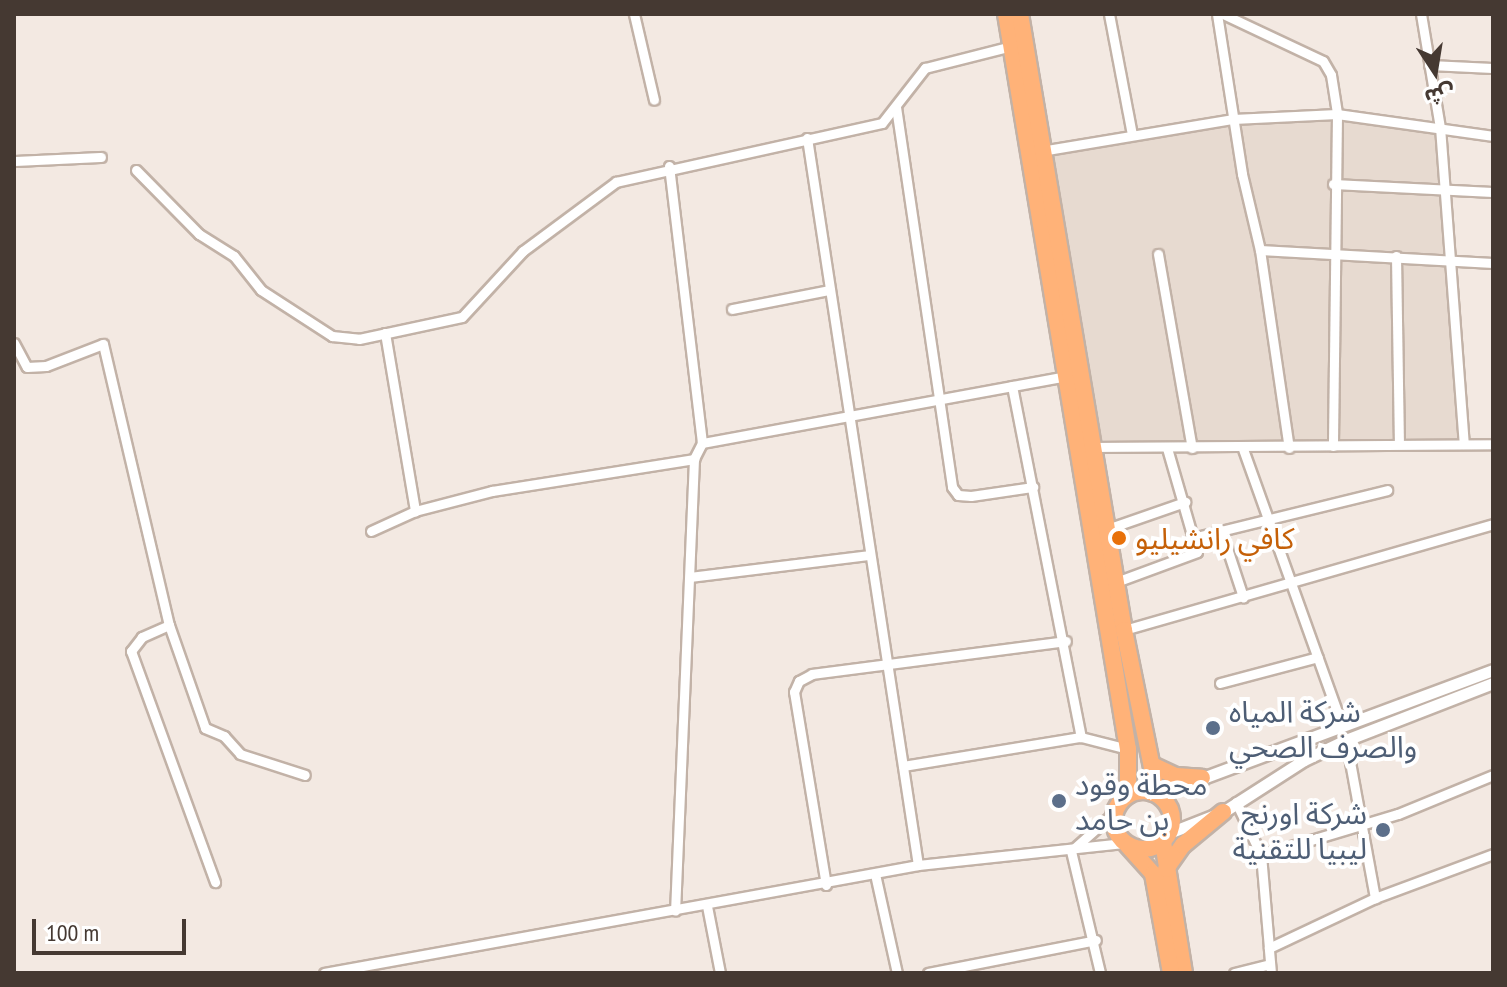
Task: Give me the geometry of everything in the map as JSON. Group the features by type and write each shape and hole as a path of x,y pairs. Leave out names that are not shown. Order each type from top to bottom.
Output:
{"highway":[{"path":"1006,14 1073,375 1094,447 1155,794 1171,811 1166,837 1166,869 1184,973"},
{"path":"1020,14 1128,749 1128,795 1115,812 1114,825 1126,844 1148,862 1153,874 1171,973"},
{"path":"1152,765 1176,776 1202,778"},
{"path":"1128,795 1155,794"},
{"path":"1166,869 1183,845 1230,807"},
{"path":"1126,844 1143,850 1166,837"}],"street":[{"path":"634,14 654,100"},
{"path":"1109,14 1132,135"},
{"path":"1220,14 1323,61 1337,114 1333,184 1333,446"},
{"path":"1220,14 1233,119 1260,250 1289,448"},
{"path":"1421,14 1440,127 1464,444"},
{"path":"136,170 199,234 234,256 261,290 332,336 346,340 462,317 523,251 592,196 616,182 669,166 882,123 925,68 1011,46"},
{"path":"1429,65 1493,68"},
{"path":"896,107 926,286 938,400 958,495 1033,487"},
{"path":"1041,151 1233,119 1337,114 1493,136"},
{"path":"807,138 918,865"},
{"path":"14,161 101,157"},
{"path":"669,166 702,443 694,459 675,911"},
{"path":"1333,184 1493,192"},
{"path":"1260,250 1493,263"},
{"path":"1158,254 1192,448"},
{"path":"1396,256 1399,444"},
{"path":"732,309 829,290"},
{"path":"385,333 415,511"},
{"path":"14,343 27,367 46,366 103,344 169,625 205,728 224,736 240,754 305,775"},
{"path":"702,443 1073,375"},
{"path":"1012,386 1066,641 1081,737"},
{"path":"1094,447 1243,449 1493,444"},
{"path":"1116,582 1193,557 1199,546 1167,448"},
{"path":"1243,449 1342,726"},
{"path":"371,531 415,511 557,477 694,459"},
{"path":"1196,537 1387,490"},
{"path":"1107,529 1185,502"},
{"path":"1124,630 1493,524"},
{"path":"1221,530 1243,597"},
{"path":"690,577 870,555"},
{"path":"169,625 142,637 131,651 215,882"},
{"path":"826,885 794,692 799,681 812,674 1066,641"},
{"path":"1220,683 1318,657"},
{"path":"1155,794 1493,670"},
{"path":"1166,837 1230,807 1346,740 1493,683"},
{"path":"903,766 1081,737 1128,749"},
{"path":"1346,740 1358,823 1375,898"},
{"path":"1261,855 1493,775"},
{"path":"1230,807 1261,855 1270,969 1234,973"},
{"path":"1071,851 1115,812"},
{"path":"324,973 826,885 918,865 1126,844"},
{"path":"1071,851 1096,940 1100,973"},
{"path":"1269,948 1375,898 1493,854"},
{"path":"875,874 897,973"},
{"path":"707,906 720,973"},
{"path":"928,973 1096,940"}],"shaded area":[{"path":"1345,121 1435,133 1460,439 1099,445 1049,154 1240,125"}],"place":[{"name":"كافي رانشيليو","path":"1119,538"},
{"name":"شركة المياه والصرف الصحي","path":"1213,728"},
{"name":"محطة وقود بن حامد","path":"1059,801"},
{"name":"شركة اورنج ليبيا للتقنية","path":"1383,830"}]}
